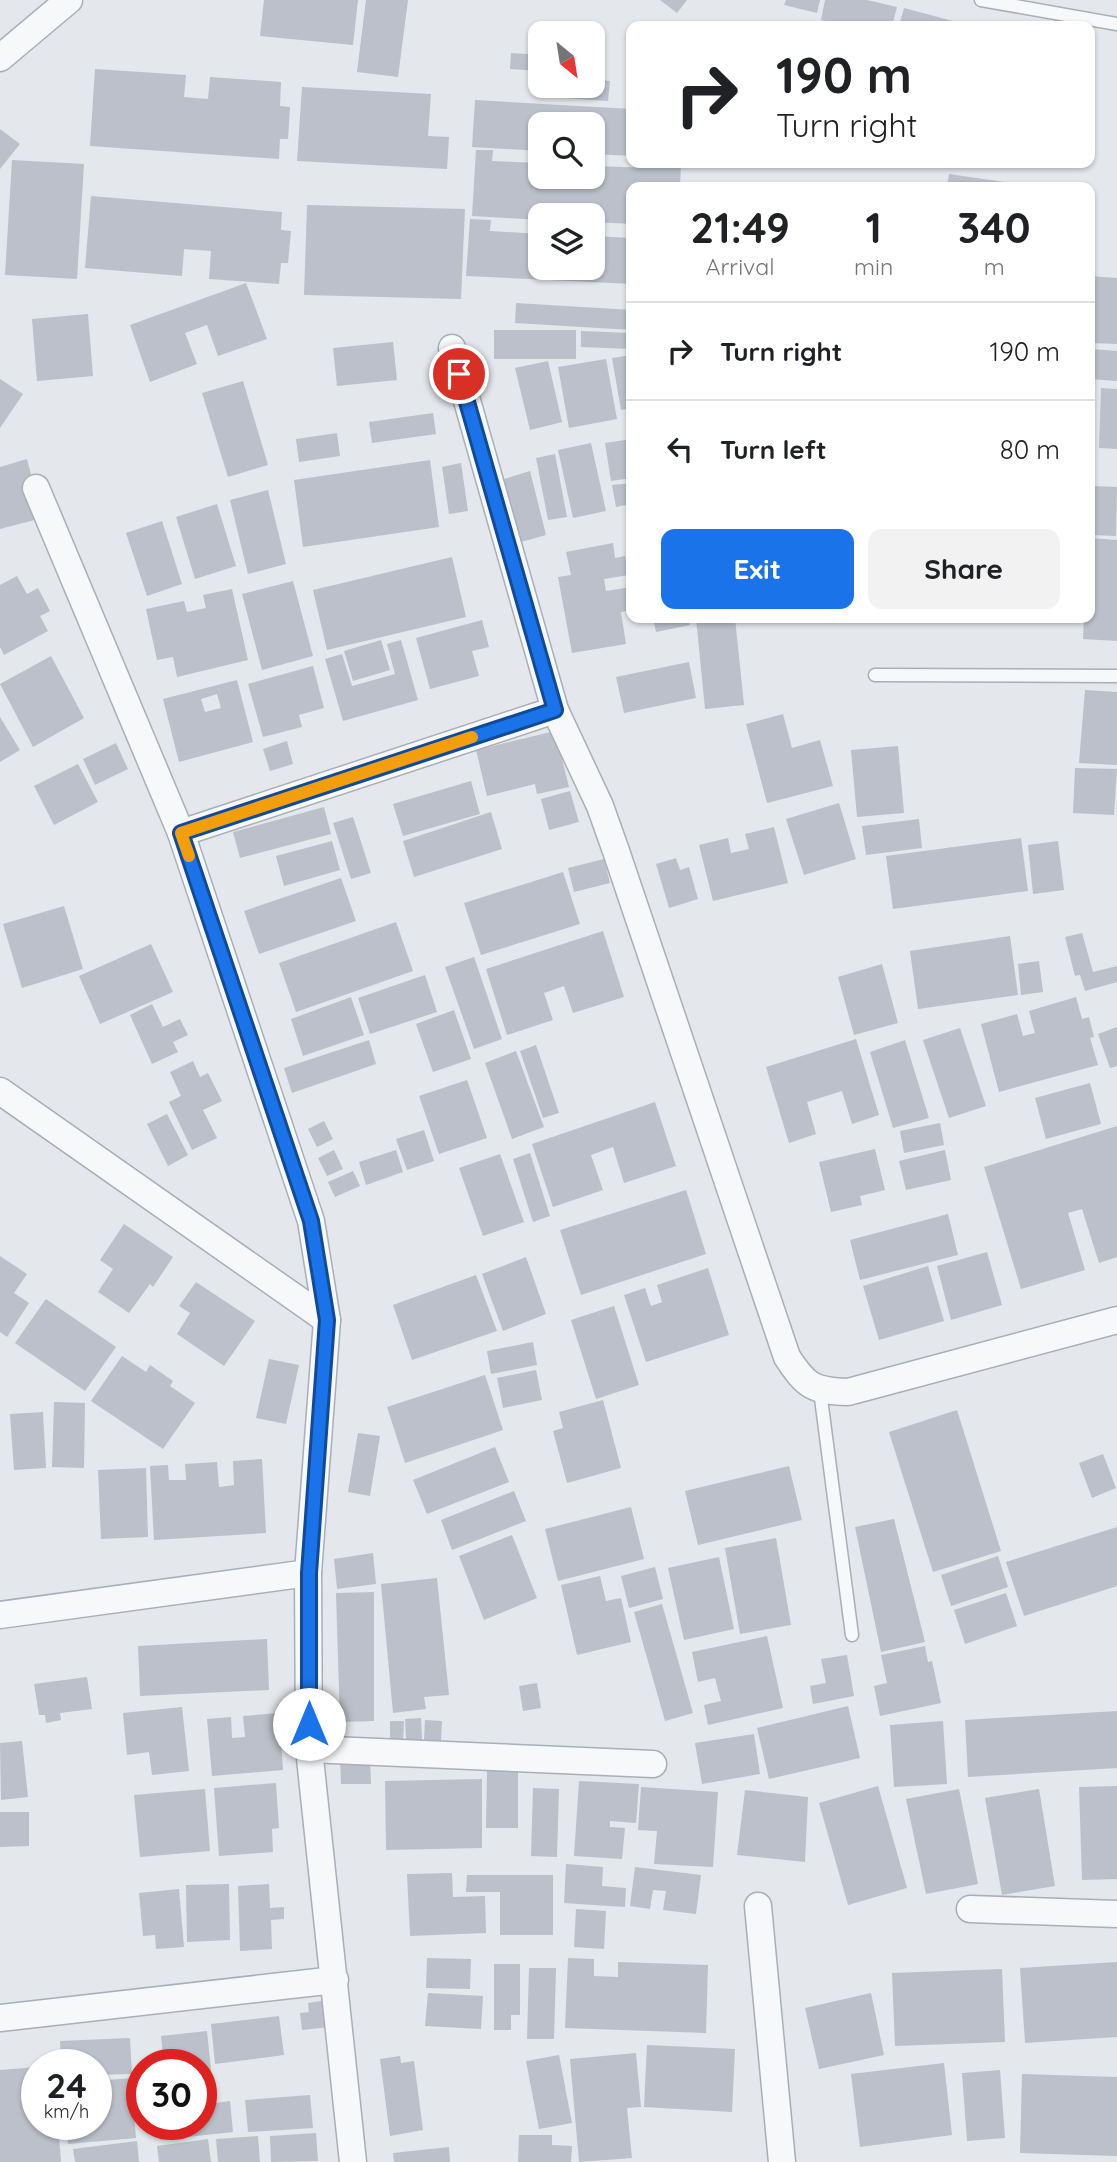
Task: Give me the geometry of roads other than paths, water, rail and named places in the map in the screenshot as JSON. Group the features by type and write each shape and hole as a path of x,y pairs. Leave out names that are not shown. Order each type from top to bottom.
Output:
{"street":[{"path":"0,58 69,0"},
{"path":"452,348 555,710 600,806 787,1357 801,1378 820,1391 848,1392 1117,1320"},
{"path":"36,488 181,833 311,1221 327,1320 309,1573 309,1749 353,2162"},
{"path":"181,833 555,710"},
{"path":"0,1091 327,1320"},
{"path":"0,1615 309,1573"},
{"path":"309,1749 653,1764"},
{"path":"758,1906 782,2162"},
{"path":"970,1909 1117,1914"},
{"path":"0,2018 335,1980"}],"lane":[{"path":"981,0 1117,24"},
{"path":"875,675 1117,676"},
{"path":"820,1391 852,1635"}]}
